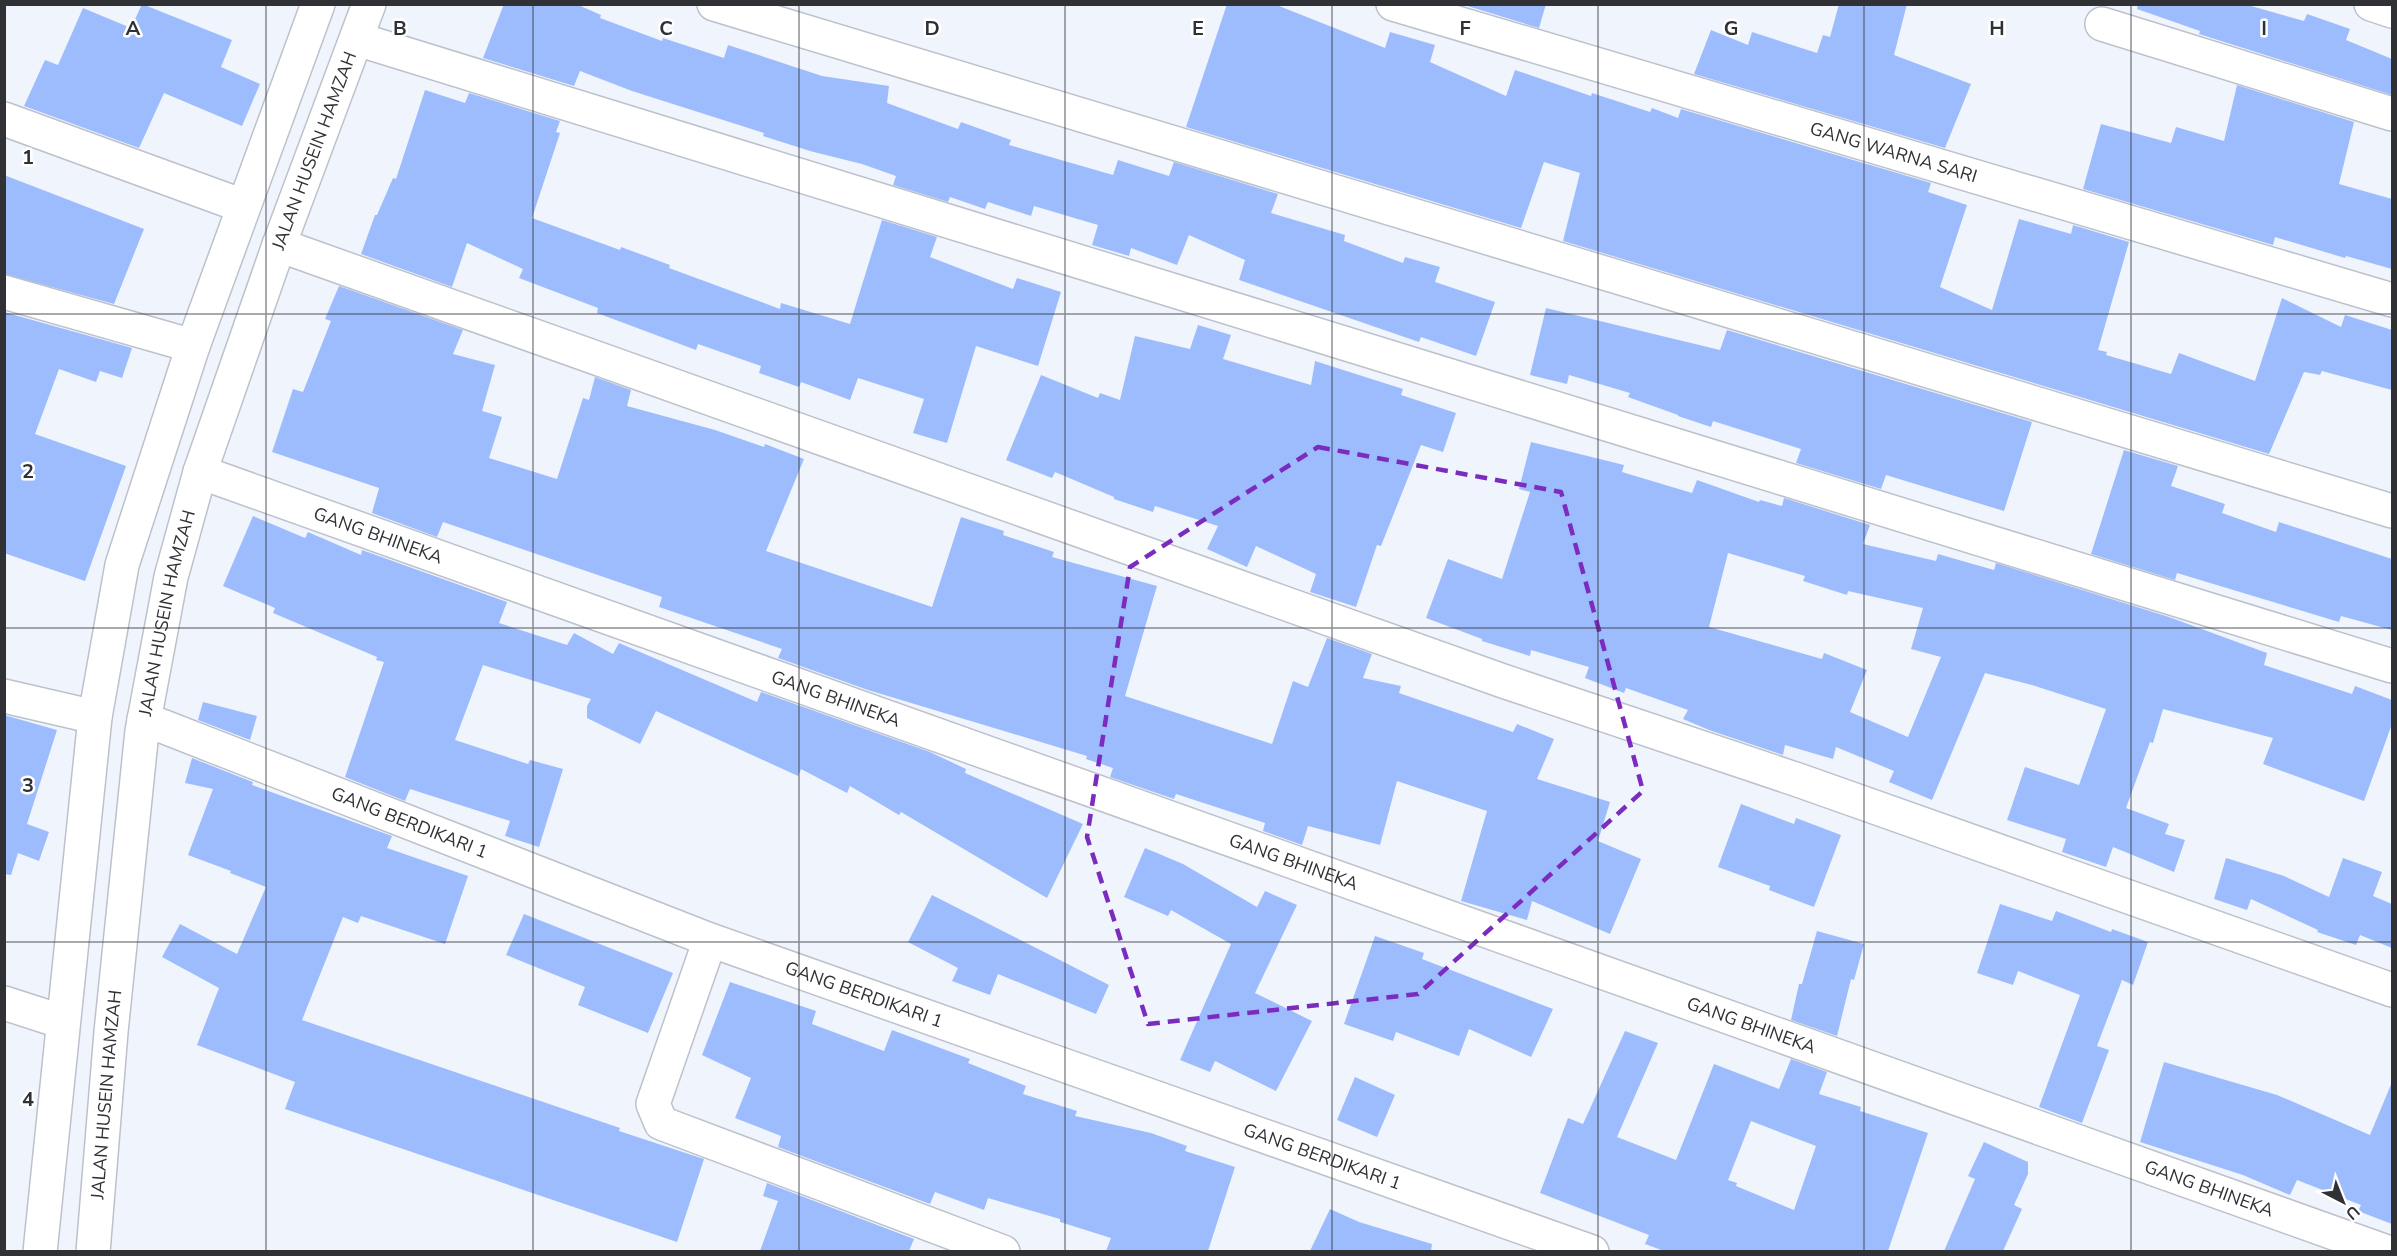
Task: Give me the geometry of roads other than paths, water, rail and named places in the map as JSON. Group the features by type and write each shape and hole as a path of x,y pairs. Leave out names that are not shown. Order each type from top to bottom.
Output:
{"street":[{"path":"40,1251 95,717 122,565 193,346 318,4"},
{"name":"JALAN HUSEIN HAMZAH","path":"93,1251 112,1020 144,719 171,577 200,472 279,245 369,4"},
{"path":"714,4 2392,511"},
{"name":"GANG WARNA SARI","path":"1393,4 2392,300"},
{"path":"2370,4 2392,11"},
{"path":"2102,24 2392,114"},
{"path":"357,39 2392,666"},
{"path":"4,119 243,206"},
{"path":"279,245 1492,677 1798,780 2392,990"},
{"path":"4,292 193,346"},
{"name":"GANG BHINEKA","path":"200,472 2387,1251"},
{"path":"4,696 95,717"},
{"name":"GANG BERDIKARI 1","path":"144,719 710,940 1592,1251"},
{"path":"710,940 653,1104 661,1123 1003,1251"},
{"path":"4,1003 63,1022"}]}
